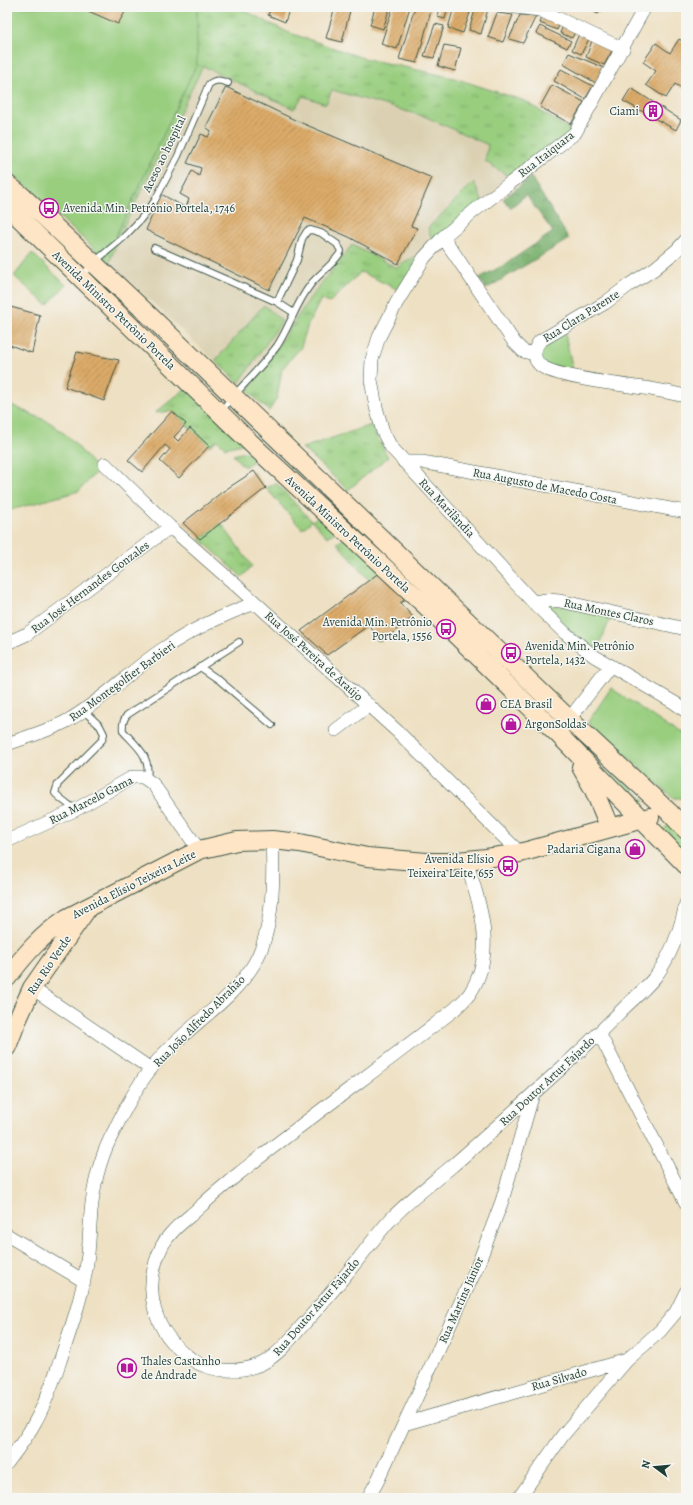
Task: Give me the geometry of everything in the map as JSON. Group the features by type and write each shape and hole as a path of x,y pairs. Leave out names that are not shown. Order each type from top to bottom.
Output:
{"street":[{"path":"515,7 540,10 623,49"},
{"name":"Rua Itaiquara","path":"443,237 474,211 575,133 645,7"},
{"name":"Avenida Ministro Petrônio Portela","path":"7,184 21,195 234,397 570,720 678,812 686,830"},
{"name":"Avenida Ministro Petrônio Portela","path":"7,206 257,449 427,607 563,739 686,865"},
{"path":"443,237 514,342 523,351 534,354"},
{"name":"Rua Marilândia","path":"443,237 424,258 397,302 379,337 372,359 371,380 376,407 383,432 391,448 549,619 582,647 610,666 686,711"},
{"name":"Rua Clara Parente","path":"686,240 677,250 654,269 605,303 540,341 536,346 534,354 536,362 547,370 575,377 686,396"},
{"name":"Rua Augusto de Macedo Costa","path":"404,462 422,462 686,512"},
{"name":"Rua José Pereira de Araújo","path":"105,464 170,527 397,731 520,853"},
{"name":"Rua José Hernandes Gonzales","path":"8,641 27,634 170,527"},
{"name":"Rua Montes Claros","path":"533,602 546,600 560,601 686,629"},
{"name":"Rua Montegolfier Barbieri","path":"7,744 61,724 108,692 163,649 221,616 255,603"},
{"path":"610,666 570,720 563,739 592,788 610,828"},
{"path":"336,730 368,705"},
{"name":"Rua Marcelo Gama","path":"7,841 75,810 133,777 139,776 150,781"},
{"path":"150,781 199,850"},
{"name":"Avenida Elísio Teixeira Leite","path":"7,978 20,960 47,932 67,918 199,850 237,841 272,840 300,843 367,857 384,859 427,862 466,861 520,853 610,828 678,812"},
{"name":"Rua João Alfredo Abrahão","path":"7,1463 36,1422 51,1387 71,1332 84,1281 92,1202 100,1165 113,1132 127,1105 160,1057 218,1005 241,981 254,964 260,951 269,921 273,859 272,840"},
{"name":"Rua Doutor Artur Fajardo","path":"466,861 479,899 484,929 485,949 480,976 472,990 456,1009 209,1198 174,1230 163,1245 155,1267 152,1288 154,1308 158,1322 167,1336 183,1353 197,1363 210,1369 247,1369 270,1359 325,1300 392,1217 499,1125 599,1034 646,987 657,974 667,958 684,924 686,903"},
{"name":"Rua Rio Verde","path":"7,1047 16,1021 32,988 87,909"},
{"path":"32,988 151,1069"},
{"path":"599,1034 686,1203"},
{"name":"Rua Martins Júnior","path":"368,1498 477,1267 502,1201 533,1094"},
{"path":"7,1235 84,1281"},
{"name":"Rua Silvado","path":"404,1424 627,1360 681,1313 686,1292"},
{"path":"519,1498 563,1435 627,1360"}],"lane":[{"name":"Aceso ao hospital","path":"81,278 93,263 136,225 154,202 178,156 209,84 214,80 221,80 228,83"},
{"path":"220,413 256,373 277,346 301,298 310,285 322,271 340,256 341,251 337,244 321,232 311,230 307,231 304,234 297,260 277,302"},
{"path":"154,248 277,302 294,313"},
{"path":"150,781 146,757 123,731 123,720 131,711 239,642"},
{"path":"200,667 220,680 272,725"},
{"path":"75,810 56,795 56,788 58,784 102,740 104,734 100,726 83,710"}],"shaded area":[{"path":"238,7 287,32 363,58 454,78 525,101 575,133 422,260 397,268 357,248 321,299 308,325 301,347 282,369 277,398 269,411 105,259 197,63"}],"green space":[{"path":"7,7 197,7 197,63 105,259 7,169"},
{"path":"137,7 238,7 287,32 363,58 454,78 525,101 575,133 514,180 485,161 488,145 426,117 332,90 326,104 303,96 294,109 203,66 122,230 109,263 105,259 197,63"},
{"path":"531,177 569,239 486,289 479,278 504,265 553,232 526,195 510,208 503,199"},
{"path":"474,182 483,203 434,246 428,228"},
{"path":"352,245 397,268 411,259 422,260 403,292 361,272 329,303 321,299 308,325 301,347 282,369 277,398 269,411 248,391 310,298"},
{"path":"32,253 66,285 47,305 14,276"},
{"path":"264,305 282,321 239,383 215,361"},
{"path":"564,329 574,375 543,366 537,348"},
{"path":"191,384 250,442 225,448 217,440 209,446 172,411 155,413"},
{"path":"7,403 51,423 71,439 98,470 79,491 7,511"},
{"path":"371,425 388,457 348,490 302,448"},
{"path":"257,449 263,455 244,467 233,455"},
{"path":"276,483 312,521 302,529 266,488"},
{"path":"324,512 342,528 327,537 312,521"},
{"path":"221,523 252,566 242,577 200,539"},
{"path":"350,535 393,575 377,589 337,543"},
{"path":"533,602 613,613 594,656"},
{"path":"611,688 686,739 686,798 673,798 588,722"},
{"path":"613,769 645,801 640,806 610,772"},
{"path":"668,825 673,826 686,841 686,855 663,830"}],"building":[{"path":"79,7 128,7 118,24"},
{"path":"271,7 290,7 285,22 268,15"},
{"path":"335,7 351,7 342,42 326,38"},
{"path":"375,7 390,7 383,29 370,25"},
{"path":"393,7 410,7 397,49 381,44"},
{"path":"415,7 432,7 417,63 399,59"},
{"path":"439,7 448,7 445,19 437,17"},
{"path":"454,7 472,7 463,33 448,28"},
{"path":"476,7 488,9 481,34 469,30"},
{"path":"584,7 602,7 598,14"},
{"path":"497,13 513,15 503,42 488,37"},
{"path":"520,15 536,16 523,43 509,39"},
{"path":"543,15 560,23 557,30 540,23"},
{"path":"435,24 444,26 434,58 424,56"},
{"path":"540,26 571,41 567,48 536,33"},
{"path":"563,26 575,32 572,38 560,33"},
{"path":"579,34 589,39 581,54 572,50"},
{"path":"679,39 686,43 686,91 675,84 666,98 646,85 656,71 643,62 656,43 670,53"},
{"path":"592,41 613,49 604,65 586,57"},
{"path":"444,45 461,48 455,71 438,66"},
{"path":"569,53 604,68 596,83 563,64"},
{"path":"561,69 593,86 585,99 554,81"},
{"path":"552,85 584,102 571,124 540,107"},
{"path":"226,87 297,121 432,178 411,226 417,228 398,264 349,237 305,218 269,290 146,230 161,194 186,208 189,199 180,194 192,171 199,176 201,168 187,163 201,134 208,137 211,131 206,127"},
{"name":"Ciami","path":"631,88 681,120 676,130 623,101"},
{"path":"7,306 40,315 32,353 7,344"},
{"path":"77,352 119,360 104,401 65,387"},
{"path":"172,411 186,424 174,437 178,441 190,428 209,446 179,478 160,461 170,449 165,445 142,472 128,460"},
{"path":"254,471 266,488 200,539 183,523 222,492"},
{"path":"384,569 411,596 400,603 413,617 381,642 369,625 327,655 301,631"}],"place":[{"name":"Ciami","path":"653,111"},
{"name":"Avenida Min. Petrônio Portela, 1746","path":"49,208"},
{"name":"Avenida Min. Petrônio Portela, 1556","path":"446,629"},
{"name":"Avenida Min. Petrônio Portela, 1432","path":"511,653"},
{"name":"CEA Brasil","path":"486,704"},
{"name":"ArgonSoldas","path":"511,724"},
{"name":"Padaria Cigana","path":"635,849"},
{"name":"Avenida Elísio Teixeira Leite, 655","path":"508,866"},
{"name":"Thales Castanho de Andrade","path":"127,1368"}]}
